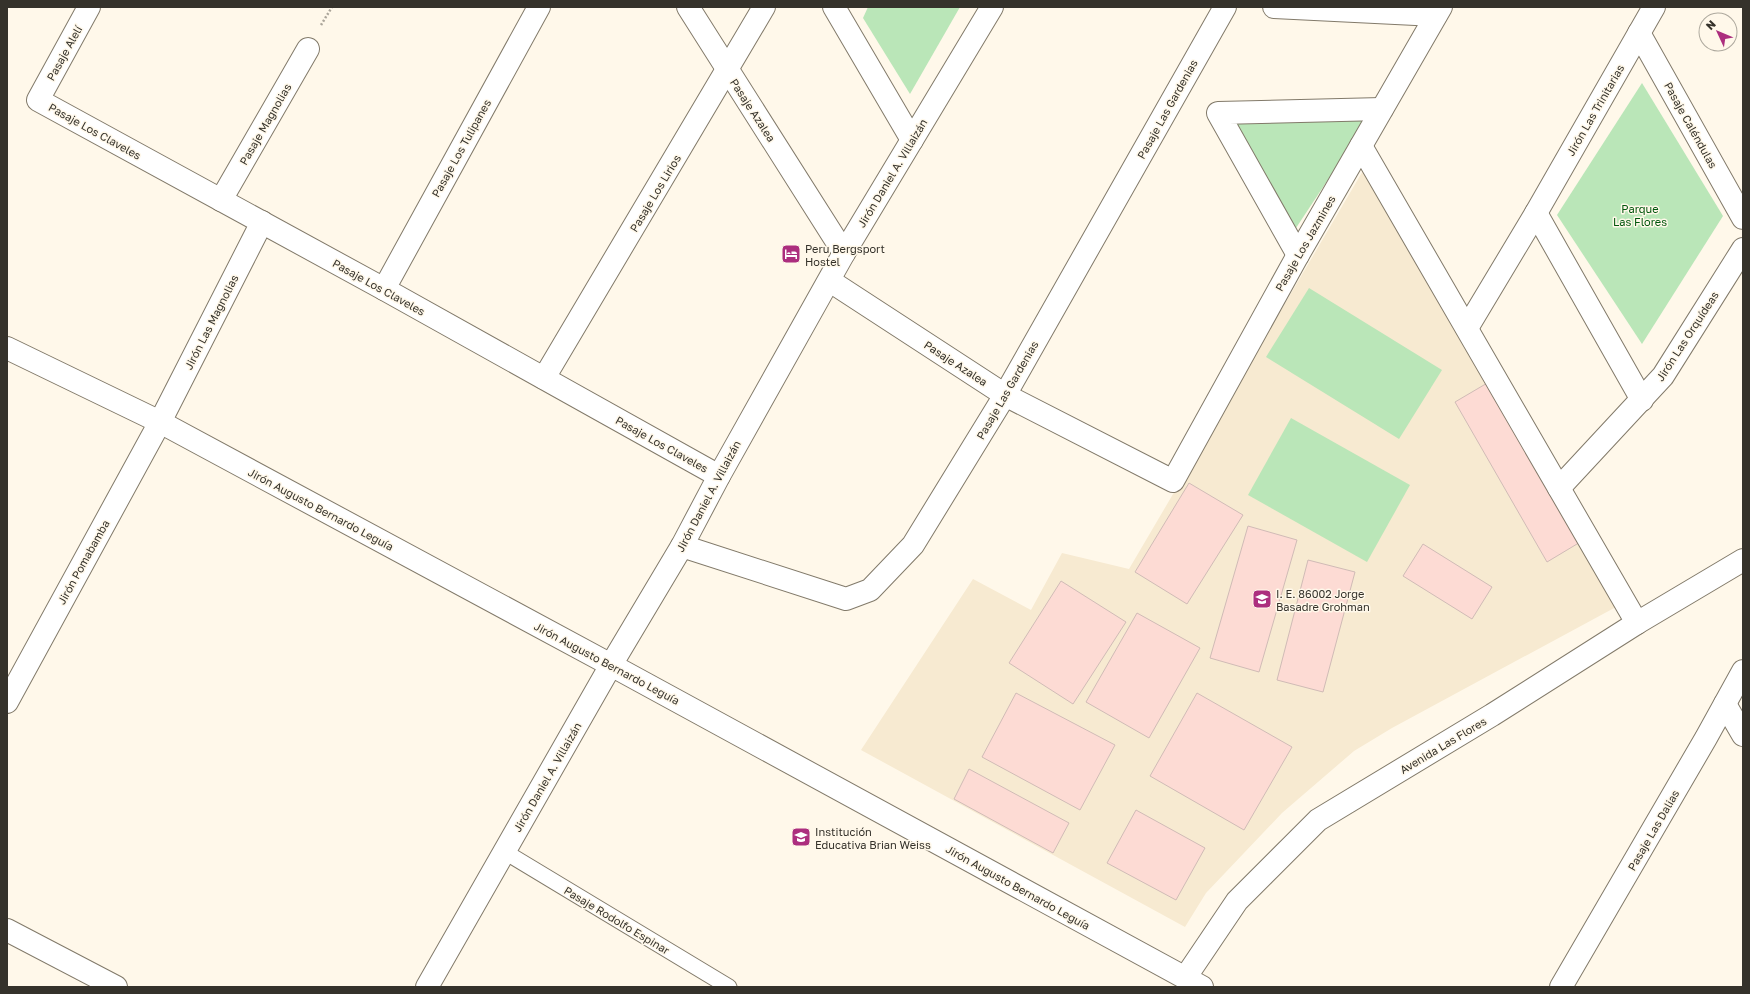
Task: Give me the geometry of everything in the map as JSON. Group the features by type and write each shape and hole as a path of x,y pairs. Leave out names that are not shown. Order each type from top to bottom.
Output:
{"street":[{"name":"Pasaje Alelí","path":"38,100 90,7"},
{"name":"Pasaje Los Tulipanes","path":"384,289 539,7"},
{"name":"Pasaje Azalea","path":"688,7 844,253"},
{"name":"Pasaje Los Lirios","path":"544,378 764,7"},
{"path":"834,7 912,140"},
{"name":"Jirón Daniel A. Villaizán","path":"427,987 611,665 682,546 718,476 830,281 844,253 992,7"},
{"name":"Pasaje Las Gardenias","path":"682,546 846,599 870,590 913,545 1005,395 1225,7"},
{"path":"1274,7 1438,11"},
{"name":"Jirón Las Trinitarias","path":"1467,328 1536,213 1654,7"},
{"name":"Pasaje Los Jazmines","path":"1173,481 1298,255 1438,11"},
{"name":"Pasaje Caléndulas","path":"1639,33 1743,218"},
{"name":"Pasaje Magnolias","path":"222,200 308,48"},
{"name":"Pasaje Los Claveles","path":"38,100 384,289 718,476"},
{"path":"1298,255 1218,113 1382,109"},
{"path":"1361,146 1637,623"},
{"path":"1536,213 1642,400"},
{"name":"Jirón Las Magnolias","path":"160,422 262,222"},
{"name":"Jirón Las Orquídeas","path":"1559,488 1663,376 1743,249"},
{"name":"Pasaje Azalea","path":"830,281 1005,395 1173,481"},
{"name":"Jirón Augusto Bernardo Leguía","path":"7,348 160,422 611,665 1188,984"},
{"name":"Jirón Pomabamba","path":"7,702 160,422"},
{"name":"Avenida Las Flores","path":"1188,984 1237,901 1318,820 1492,715 1637,623 1743,560"},
{"name":"Pasaje Las Dalias","path":"1561,987 1726,704 1743,672"},
{"path":"1726,704 1743,735"},
{"path":"7,930 116,987"}],"lane":[{"name":"Pasaje Rodolfo Espinar","path":"505,852 729,987"}],"shaded area":[{"path":"1364,169 1616,607 1392,728 1354,751 1282,813 1206,893 1185,927 861,750 973,579 1031,610 1062,553 1129,569"}],"green space":[{"path":"868,7 960,7 910,94 863,18"},
{"name":"Parque Las Flores","path":"1642,83 1723,216 1642,344 1557,215"},
{"path":"1370,116 1294,231 1229,119"},
{"path":"1309,288 1442,370 1399,439 1266,357"},
{"path":"1291,418 1410,485 1367,562 1248,495"}],"building":[{"path":"1489,382 1582,541 1547,562 1455,402"},
{"path":"1189,483 1243,515 1187,604 1135,572"},
{"path":"1248,526 1297,540 1259,672 1210,658"},
{"path":"1423,544 1492,587 1472,619 1403,576"},
{"path":"1308,560 1355,572 1323,692 1277,680"},
{"path":"1061,581 1126,622 1073,704 1009,663"},
{"path":"1137,613 1200,648 1149,738 1086,702"},
{"path":"1016,693 1115,745 1080,810 982,757"},
{"path":"1197,693 1292,747 1244,830 1150,776"},
{"path":"969,769 1069,823 1053,853 954,799"},
{"path":"1136,810 1205,848 1176,900 1107,863"}],"place":[{"name":"Peru Bergsport Hostel","path":"791,254"},
{"name":"I. E. 86002 Jorge Basadre Grohman","path":"1262,599"},
{"name":"Institución Educativa Brian Weiss","path":"801,837"}]}
